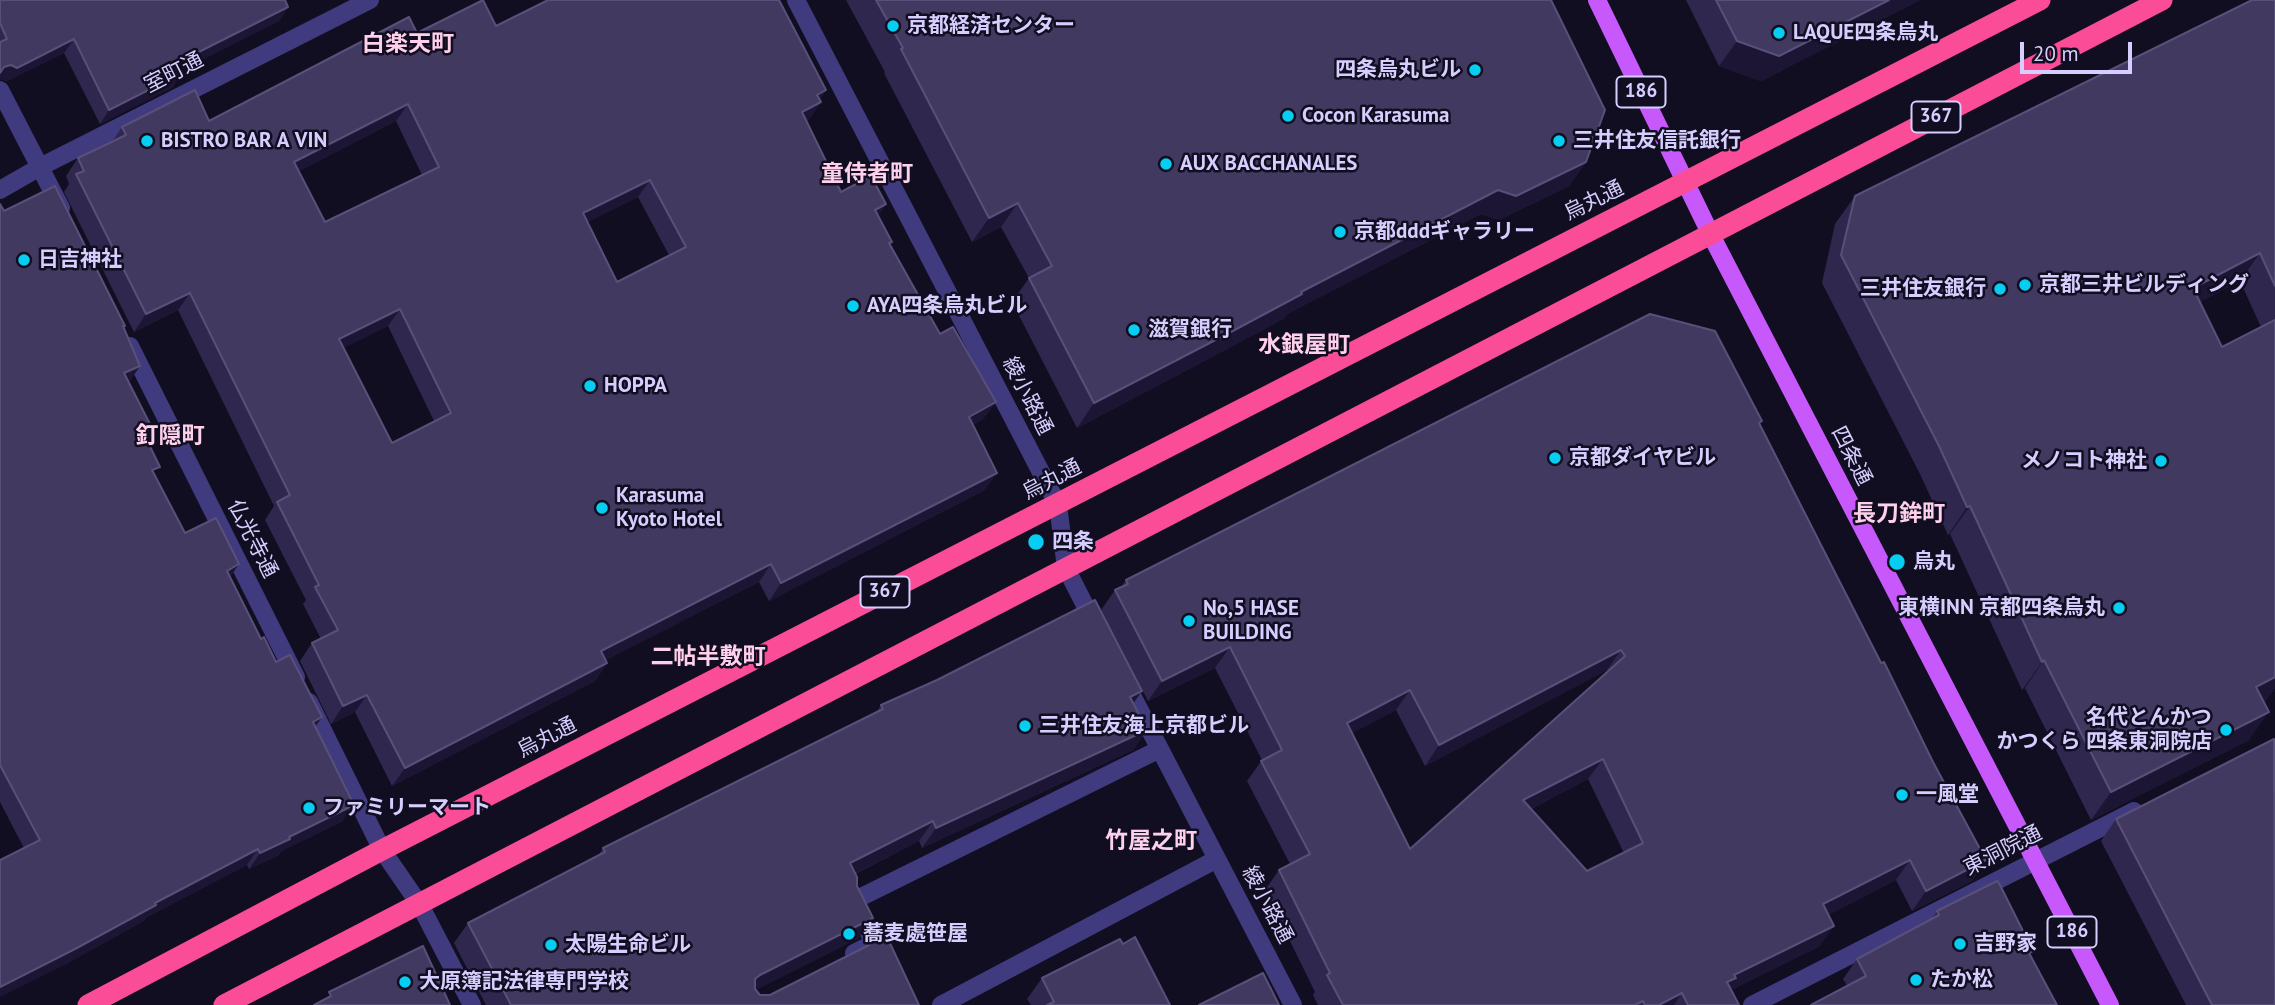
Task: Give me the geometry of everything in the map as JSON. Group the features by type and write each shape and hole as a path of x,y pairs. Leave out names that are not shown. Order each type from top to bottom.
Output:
{"highway":[{"name":"烏丸通","path":"88,1005 382,850 2040,0"},
{"name":"367","path":"224,1005 2162,0"}],"main road":[{"name":"四条通","path":"1597,0 1711,235 2110,1005"}],"street":[{"name":"室町通","path":"0,190 40,167 370,0"},
{"name":"綾小路通","path":"796,0 1058,505 1066,568 1102,638"},
{"path":"0,90 71,228"},
{"name":"仏光寺通","path":"120,327 382,850 420,905 471,1005"},
{"name":"綾小路通","path":"1115,663 1293,1005"},
{"path":"838,961 874,943 853,901 1160,749"},
{"name":"東洞院通","path":"1752,1005 2155,801"},
{"path":"941,1005 1217,859"}],"building":[{"path":"0,0 285,0 288,7 177,63 182,73 109,110 74,39 17,68 11,65 4,67 0,73 0,42 7,39 0,23"},
{"path":"483,0 496,26 548,0 779,0 826,90 817,95 821,102 802,112 841,192 871,176 886,204 875,210 892,242 889,243 940,334 953,327 996,402 969,417 997,473 781,583 771,564 601,651 607,663 405,768 367,695 343,706 312,643 338,630 315,587 319,585 277,502 290,495 190,293 146,314 76,174 84,171 78,158 126,135 122,127 195,90 209,121 409,17 417,33","holes":["408,104 439,167 325,222 294,162","650,180 686,247 617,282 583,213","400,309 451,413 392,443 339,339"]},
{"path":"876,0 1551,0 1605,110 1586,162 1516,196 1498,190 1094,403 1029,278 1052,266 1018,203 989,218"},
{"path":"1716,0 1889,0 1779,56 1737,41"},
{"path":"2252,0 2275,0 2275,286 2260,253 2193,288 2222,347 2275,320 2275,677 2256,687 2269,712 2111,792 2044,660 2042,662 1970,506 1967,507 1939,446 1841,255 1855,196"},
{"path":"55,186 125,326 140,366 124,373 152,428 143,432 160,467 152,470 185,533 216,518 239,564 227,571 261,639 264,637 276,662 290,655 322,717 313,722 354,805 260,853 258,849 0,987 0,860 40,840 0,765 0,204 4,211"},
{"path":"1650,314 1715,331 1881,663 1884,662 1933,762 1986,860 1926,891 1910,860 1823,904 1834,926 1734,975 1736,978 1727,982 1739,1005 1688,1005 1682,993 1659,1005 1645,1005 1643,1001 1635,1005 1343,1005 1279,870 1310,854 1261,761 1282,750 1230,647 1162,681 1115,590 1128,584 1126,580","holes":["1621,650 1625,656 1410,849 1347,723 1410,690 1439,745","1603,759 1643,843 1587,871 1523,800"]},
{"path":"1095,600 1142,691 1130,697 1147,730 936,828 933,821 850,863 857,877 857,886 873,918 755,979 755,989 760,995 770,995 885,937 919,1005 511,1005 468,923 605,852 603,848 883,709 881,705 937,680"},
{"path":"2274,739 2275,1005 2212,1005 2116,819"},
{"path":"1997,881 2033,951 2029,953 2057,1005 1811,1005 1866,976 1857,959 1939,915 1937,911"},
{"path":"1135,937 1170,1005 1047,1005 1054,1002 1042,978 1120,939 1123,944"},
{"name":"大原簿記法律専門学校","path":"423,946 450,1005 314,1005 331,996 329,992"},
{"path":"1263,973 1279,1005 1199,1005"}],"place":[{"name":"京都経済センター","path":"893,26"},
{"name":"LAQUE四条烏丸","path":"1779,33"},
{"name":"四条烏丸ビル","path":"1475,70"},
{"name":"Cocon Karasuma","path":"1288,116"},
{"name":"BISTRO BAR A VIN","path":"147,141"},
{"name":"三井住友信託銀行","path":"1559,141"},
{"name":"AUX BACCHANALES","path":"1166,164"},
{"name":"京都dddギャラリー","path":"1340,232"},
{"name":"日吉神社","path":"24,260"},
{"name":"京都三井ビルディング","path":"2025,285"},
{"name":"三井住友銀行","path":"2000,289"},
{"name":"AYA四条烏丸ビル","path":"853,306"},
{"name":"滋賀銀行","path":"1134,330"},
{"name":"HOPPA","path":"590,386"},
{"name":"京都ダイヤビル","path":"1555,458"},
{"name":"メノコト神社","path":"2161,461"},
{"name":"Karasuma Kyoto Hotel","path":"602,508"},
{"name":"四条","path":"1036,542"},
{"name":"烏丸","path":"1897,562"},
{"name":"東横INN 京都四条烏丸","path":"2119,608"},
{"name":"No,5 HASE BUILDING","path":"1189,621"},
{"name":"三井住友海上京都ビル","path":"1025,726"},
{"name":"名代とんかつ かつくら 四条東洞院店","path":"2226,730"},
{"name":"一風堂","path":"1902,795"},
{"name":"ファミリーマート","path":"309,808"},
{"name":"蕎麦處笹屋","path":"849,934"},
{"name":"吉野家","path":"1960,944"},
{"name":"太陽生命ビル","path":"551,945"},
{"name":"たか松","path":"1916,980"},
{"name":"大原簿記法律専門学校","path":"405,982"}],"district":[{"name":"白楽天町","path":"408,44"},
{"name":"童侍者町","path":"867,174"},
{"name":"水銀屋町","path":"1304,345"},
{"name":"釘隠町","path":"170,436"},
{"name":"長刀鉾町","path":"1899,514"},
{"name":"二帖半敷町","path":"708,657"},
{"name":"竹屋之町","path":"1151,841"}]}
